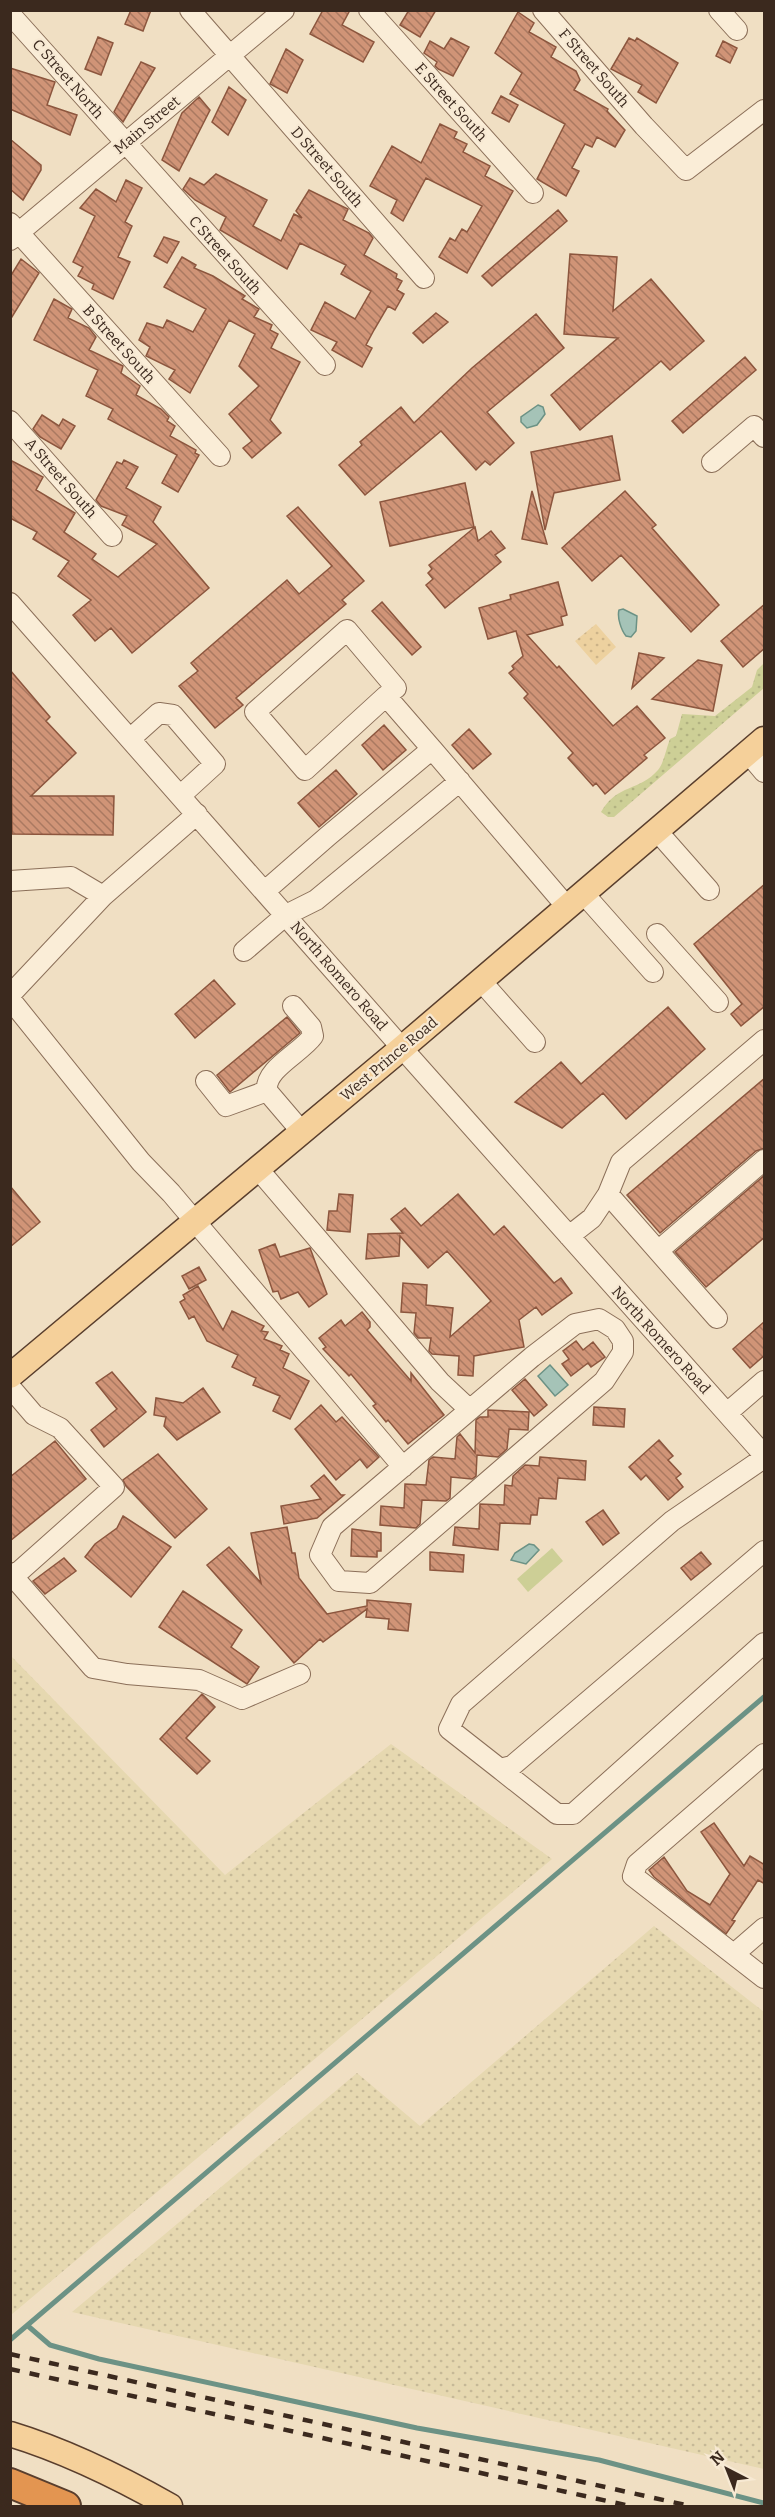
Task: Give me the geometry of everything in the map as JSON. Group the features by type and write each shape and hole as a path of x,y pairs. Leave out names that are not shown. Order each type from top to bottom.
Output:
{"highway":[{"path":"10,2483 66,2506"}],"main road":[{"name":"West Prince Road","path":"10,1376 402,1048 756,746"},
{"path":"10,2434 33,2441 122,2478 170,2506"}],"street":[{"name":"D Street South","path":"190,10 424,278"},
{"name":"Main Street","path":"13,232 125,144 284,10"},
{"name":"E Street South","path":"369,10 533,193"},
{"name":"F Street South","path":"543,10 644,126 686,170 765,110"},
{"path":"719,10 737,30"},
{"name":"C Street North","path":"10,14 125,144"},
{"name":"C Street South","path":"125,144 326,365"},
{"name":"B Street South","path":"13,232 220,456"},
{"name":"A Street South","path":"10,421 112,536"},
{"path":"712,462 754,426 765,437"},
{"name":"North Romero Road","path":"10,603 765,1457"},
{"path":"347,630 396,688 386,696 305,770 255,712 347,630"},
{"path":"386,696 460,781 575,900 654,972"},
{"path":"130,739 159,713 173,715 215,764 180,796"},
{"path":"756,746 765,772"},
{"path":"265,891 432,749"},
{"path":"244,951 286,915 316,900 460,781"},
{"path":"197,814 103,896 10,997 141,1162 403,1467"},
{"path":"657,831 709,890"},
{"path":"10,881 71,877 103,896"},
{"path":"657,934 718,1002"},
{"path":"481,981 535,1042"},
{"path":"293,1006 311,1027 313,1036 308,1043 269,1075 266,1083 267,1090 302,1132"},
{"path":"569,1236 592,1218 608,1194 621,1162 765,1040"},
{"path":"206,1082 226,1106 267,1090"},
{"path":"659,1250 765,1160"},
{"path":"258,1169 440,1382 470,1410"},
{"path":"608,1194 717,1318"},
{"path":"615,1329 635,1310"},
{"path":"599,1319 615,1329 623,1341 622,1352 604,1381 370,1583 339,1581 320,1555 332,1527 532,1357 575,1324 599,1319"},
{"path":"727,1413 765,1381"},
{"path":"10,1387 34,1415 60,1428 114,1487 12,1575 93,1668 127,1674 199,1680 242,1699 300,1674"},
{"path":"765,1457 672,1521 462,1704 449,1729 558,1814 573,1814 765,1643"},
{"path":"500,1769 512,1766 765,1551"},
{"path":"765,1754 637,1864 633,1876 765,1978"},
{"path":"734,1954 765,1928"}],"shaded area":[{"path":"538,405 543,407 545,414 537,425 527,428 521,422 521,417"},
{"path":"623,609 637,616 636,631 631,637 626,636 620,623 619,610"},
{"path":"550,1365 568,1385 555,1396 538,1376"},
{"path":"529,1544 539,1550 526,1564 511,1560 515,1553"},
{"path":"11,1656 225,1875 391,1744 552,1859 11,2315"},
{"path":"654,1926 764,2012 764,2469 72,2312 357,2073 420,2126"}],"green space":[{"path":"764,663 764,688 614,817 608,817 601,812 614,797 651,777 658,770 670,739 676,736 682,714 715,716 752,687 757,670"},
{"path":"552,1548 563,1561 528,1592 517,1579"}],"sand":[{"path":"596,624 616,647 596,665 575,641"}],"building":[{"path":"131,10 151,10 143,31 125,24"},
{"path":"323,10 350,10 342,25 374,42 363,62 310,34"},
{"path":"409,10 436,10 420,37 400,25"},
{"path":"518,12 534,23 529,32 556,47 551,57 576,71 580,80 574,90 608,109 607,111 625,130 615,147 597,137 592,147 585,144 572,168 579,171 566,196 537,179 565,124 510,94 522,73 495,53"},
{"path":"98,37 113,43 101,75 85,69"},
{"path":"451,38 469,47 453,76 438,69 435,66 437,62 424,53 430,41 444,49"},
{"path":"629,38 635,41 637,38 678,63 656,103 638,92 642,85 611,69"},
{"path":"723,41 737,48 730,63 716,56"},
{"path":"286,49 303,60 287,93 270,84"},
{"path":"141,62 155,68 123,122 114,112"},
{"path":"10,68 55,82 47,105 77,115 70,135 10,109"},
{"path":"229,87 246,100 228,135 212,122"},
{"path":"501,96 518,105 509,122 492,113"},
{"path":"199,97 210,110 179,171 162,160 182,113"},
{"path":"440,124 457,132 454,138 467,144 463,152 490,166 485,176 513,191 467,273 439,257 450,238 455,241 462,229 467,232 482,206 426,178 403,221 391,213 397,200 370,186 392,146 421,163"},
{"path":"10,139 41,165 41,170 23,200 10,189"},
{"path":"216,174 267,200 253,226 281,241 294,214 302,218 296,211 309,190 348,209 343,220 369,233 373,238 364,255 397,274 396,278 402,281 397,290 404,294 395,310 388,306 374,330 366,345 372,348 362,367 332,350 337,342 311,330 325,302 355,319 371,291 341,274 346,265 300,243 287,269 220,230 226,217 195,200 183,189 190,178 204,185"},
{"path":"126,180 142,188 125,222 132,226 118,257 130,262 113,299 92,289 94,284 78,276 83,267 73,262 95,216 80,208 96,189 116,202"},
{"path":"558,210 567,221 492,286 482,276"},
{"path":"164,237 179,242 167,263 154,256"},
{"path":"570,254 617,257 613,311 651,279 704,341 670,370 661,361 580,430 551,395 618,338 564,334"},
{"path":"182,257 196,265 194,268 213,276 245,296 242,299 259,309 254,317 272,325 270,330 278,334 271,348 300,362 270,420 281,433 252,458 243,448 252,441 229,414 259,386 239,366 255,334 229,320 190,393 169,379 175,370 146,356 150,347 139,340 147,323 163,328 167,320 193,332 206,309 164,287"},
{"path":"21,259 39,273 10,320 10,277"},
{"path":"54,299 72,309 68,318 89,328 96,337 89,350 123,366 121,373 140,386 136,395 161,409 169,417 167,421 175,426 170,436 196,450 195,453 199,455 178,492 162,483 177,455 108,419 113,409 86,396 98,370 34,340"},
{"path":"436,313 448,322 423,343 413,333"},
{"path":"536,314 564,348 487,412 514,443 490,465 485,461 476,470 441,431 365,495 339,465 362,445 360,442 401,407 414,423 472,368"},
{"path":"745,357 756,370 683,433 672,421"},
{"path":"42,415 59,426 63,419 75,426 61,449 40,437 33,429"},
{"path":"612,436 620,480 554,493 545,530 531,452"},
{"path":"10,460 43,477 36,490 75,513 64,532 96,554 92,559 118,577 157,544 122,525 127,516 101,506 96,500 117,462 122,464 124,460 138,467 126,488 161,507 153,522 209,588 132,653 111,628 95,641 73,615 91,600 58,576 69,561 33,539 37,532 10,518"},
{"path":"465,483 474,527 390,546 380,502"},
{"path":"532,491 547,544 522,539"},
{"path":"625,491 656,525 652,528 719,605 691,632 621,555 592,581 562,548"},
{"path":"298,507 364,581 342,600 346,604 236,698 243,705 215,728 179,686 198,671 191,663 287,580 299,594 332,566 287,516"},
{"path":"475,527 478,541 491,531 505,548 495,555 501,562 445,608 426,585 433,579 428,573 432,569 429,565"},
{"path":"558,582 567,615 561,617 563,625 527,635 557,668 559,666 613,726 637,706 665,738 644,755 647,758 605,794 596,783 593,786 568,758 573,753 524,698 528,694 509,673 514,669 512,666 523,656 516,631 488,639 479,608 511,599 510,595"},
{"path":"382,602 421,647 412,655 372,611"},
{"path":"765,604 765,648 743,667 721,641"},
{"path":"639,653 664,658 632,688"},
{"path":"698,660 722,665 713,711 652,699"},
{"path":"10,670 50,717 46,721 76,753 31,796 114,796 113,835 12,834"},
{"path":"384,725 406,750 383,770 362,745"},
{"path":"469,729 491,754 473,769 452,745"},
{"path":"336,770 357,794 319,827 298,803"},
{"path":"765,884 765,1006 741,1026 731,1014 742,1004 694,944"},
{"path":"214,980 235,1004 195,1038 175,1014"},
{"path":"668,1007 705,1049 626,1119 603,1093 562,1128 515,1102 561,1062 581,1084"},
{"path":"287,1017 300,1033 230,1092 217,1075"},
{"path":"765,1078 765,1148 756,1151 660,1233 627,1195"},
{"path":"765,1175 765,1237 706,1287 675,1252"},
{"path":"10,1186 40,1222 10,1247"},
{"path":"339,1194 353,1195 350,1232 327,1230 329,1211 337,1211"},
{"path":"458,1194 494,1235 504,1226 554,1283 561,1278 572,1293 542,1315 536,1307 519,1320 524,1347 474,1356 473,1376 458,1375 459,1356 432,1354 429,1351 431,1338 418,1338 414,1333 416,1313 401,1312 403,1283 427,1285 426,1305 453,1308 450,1337 491,1301 447,1251 428,1268 400,1236 399,1256 366,1259 368,1234 403,1233 391,1219 405,1208 421,1226"},
{"path":"275,1244 280,1257 310,1248 327,1294 309,1307 298,1292 281,1299 278,1291 273,1292 259,1250"},
{"path":"199,1267 206,1280 189,1289 182,1276"},
{"path":"198,1286 223,1330 232,1311 264,1326 261,1331 268,1332 264,1339 282,1346 280,1350 289,1354 283,1368 309,1381 290,1419 273,1411 280,1396 253,1385 256,1378 232,1367 238,1355 207,1341 194,1316 189,1319 180,1302 185,1299 183,1295"},
{"path":"362,1312 370,1322 367,1330 411,1381 411,1373 444,1415 408,1444 388,1420 386,1422 373,1406 376,1404 351,1374 349,1376 323,1349 326,1347 319,1338 341,1320 345,1326"},
{"path":"765,1321 765,1355 750,1368 733,1349"},
{"path":"576,1341 583,1350 593,1342 605,1357 591,1367 588,1363 571,1376 562,1364 569,1359 563,1351"},
{"path":"112,1372 146,1412 104,1447 91,1430 117,1409 96,1383"},
{"path":"525,1379 547,1405 534,1416 512,1390"},
{"path":"203,1388 220,1412 177,1440 164,1426 166,1417 154,1415 156,1398 183,1403"},
{"path":"321,1405 336,1422 342,1417 379,1457 367,1468 360,1459 336,1480 295,1429"},
{"path":"594,1407 625,1409 624,1427 593,1425"},
{"path":"488,1410 529,1412 528,1430 509,1429 507,1449 498,1457 477,1455 476,1476 472,1479 451,1477 450,1498 446,1501 422,1500 420,1524 416,1528 380,1525 381,1506 404,1508 405,1484 426,1485 429,1460 433,1457 455,1459 457,1437 460,1434 475,1453 476,1420 480,1417 488,1417"},
{"path":"659,1440 673,1456 668,1460 681,1474 676,1478 683,1487 668,1500 646,1475 641,1480 629,1467"},
{"path":"55,1441 86,1479 10,1541 10,1477"},
{"path":"158,1454 207,1509 175,1538 123,1480"},
{"path":"540,1457 586,1461 585,1480 558,1478 556,1499 539,1498 537,1515 531,1515 530,1524 500,1523 498,1550 453,1545 455,1527 479,1529 480,1504 504,1505 505,1485 512,1486 513,1476 525,1465 539,1466"},
{"path":"324,1475 341,1495 344,1495 317,1518 284,1524 281,1506 321,1499 311,1486"},
{"path":"603,1510 619,1533 603,1545 586,1522"},
{"path":"123,1516 171,1547 131,1597 85,1557 95,1544 117,1528"},
{"path":"287,1527 292,1553 295,1553 299,1578 327,1614 367,1606 367,1600 411,1604 408,1631 388,1629 389,1619 366,1617 367,1609 323,1642 320,1639 294,1663 207,1565 229,1547 261,1583 251,1533"},
{"path":"352,1529 381,1533 381,1551 377,1551 377,1557 351,1556"},
{"path":"430,1552 464,1555 463,1572 430,1570"},
{"path":"701,1552 711,1564 691,1580 681,1568"},
{"path":"64,1558 76,1571 45,1594 33,1581"},
{"path":"183,1591 242,1630 231,1647 259,1667 247,1684 159,1627"},
{"path":"202,1694 215,1707 186,1738 210,1761 197,1774 160,1739"},
{"path":"714,1823 744,1866 750,1856 765,1865 765,1884 758,1880 732,1920 735,1921 726,1934 654,1877 649,1870 664,1857 687,1891 710,1905 730,1874 701,1832"}],"waterway":[{"path":"10,2340 764,1697"},
{"path":"28,2326 50,2345 99,2359 417,2428 599,2460 764,2503"}],"railway":[{"path":"10,2354 690,2506"},
{"path":"10,2369 630,2506"}]}
